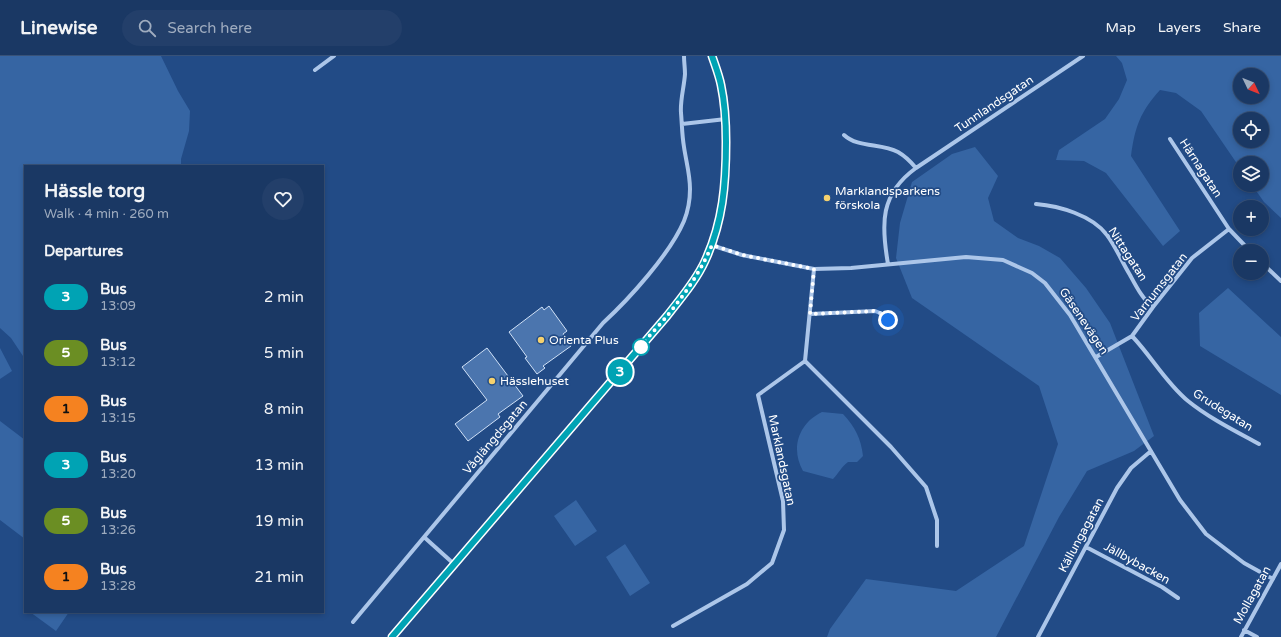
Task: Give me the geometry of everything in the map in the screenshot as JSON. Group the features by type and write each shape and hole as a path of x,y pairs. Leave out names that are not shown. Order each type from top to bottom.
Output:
{"street":[{"path":"315,70 334,56"},
{"name":"Våglängdsgatan","path":"353,622 598,329 619,309 665,252 684,222 688,207 690,176 684,147 682,124 681,100 685,74 684,56"},
{"path":"392,637 667,316 704,262 712,245 721,213 725,189 726,119 721,83 712,56"},
{"name":"Tunnlandsgatan","path":"888,264 883,221 885,212 893,190 908,174 1083,56"},
{"path":"682,124 726,119"},
{"path":"844,135 850,140 897,151 907,158 916,168"},
{"name":"Härnagatan","path":"1170,139 1229,229"},
{"name":"Nittagatan","path":"1036,204 1055,206 1085,217 1106,234 1133,282 1148,303 1153,307"},
{"path":"1229,229 1243,244"},
{"name":"Varnumsgatan","path":"1096,357 1132,336 1192,258 1229,229"},
{"name":"Gäsenevägen","path":"712,245 742,255 814,269 851,268 966,257 1003,260 1032,273 1045,283 1059,299 1096,357 1180,500 1206,534 1244,563 1272,578"},
{"path":"814,269 805,361 891,447 926,487 937,520 937,546"},
{"path":"1269,270 1281,281"},
{"path":"810,314 875,311 880,313 888,320"},
{"name":"Grudegatan","path":"1132,336 1171,385 1187,401 1198,409 1259,444"},
{"name":"Marklandsgatan","path":"673,626 746,584 772,562 784,530 783,501 758,395 805,361"},
{"name":"Källungagatan","path":"1038,637 1125,476 1139,460 1151,450"},
{"path":"424,537 454,564"},
{"name":"Jällbybacken","path":"1086,547 1162,587 1178,598"},
{"name":"Mollagatan","path":"1241,637 1281,564"},
{"path":"1244,630 1257,637"}],"shaded area":[{"path":"0,56 161,56 178,91 190,111 189,131 181,159 181,165 24,165 24,358 11,338 0,328"},
{"path":"1116,56 1281,56 1281,218 1269,207 1269,200 1263,200 1257,192 1269,192 1269,156 1233,156 1233,158 1201,111 1176,93 1160,90 1153,98 1140,120 1134,137 1131,156 1180,231 1163,246 1106,173 1084,161 1056,160 1059,150 1105,119 1119,99 1127,80 1122,63"},
{"path":"975,147 998,176 988,198 994,221 1018,238 1039,246 1060,258 1086,288 1110,323 1154,436 1134,451 1087,471 1059,517 996,637 827,637 830,629 866,579 956,591 1024,546 1058,444 1039,386 912,298 896,258 900,223 912,182 952,154"},
{"path":"1228,288 1281,337 1281,395 1200,346 1199,313"},
{"path":"0,348 12,371 0,379"},
{"path":"822,412 843,414 857,433 863,456 857,462 848,462 833,479 803,471 797,454 797,445 802,429 814,417"},
{"path":"0,421 24,439 24,538 0,520"},
{"path":"576,500 597,531 575,546 554,516"},
{"path":"625,544 650,583 630,596 606,557"},
{"path":"31,613 68,613 56,631"}],"building":[{"name":"Orienta Plus","path":"549,306 567,331 563,334 571,346 543,366 545,368 537,374 509,332 542,307 544,310"},
{"name":"Hässlehuset","path":"487,348 523,396 498,414 500,417 468,441 455,424 487,400 462,367"}],"bus line":[{"name":"3","path":"392,637 667,316 683,295 704,262 712,245 721,213 726,171 726,119 724,98 721,83 712,56"}],"place":[{"name":"Marklandsparkens förskola","path":"827,198"},
{"name":"Orienta Plus","path":"541,340"},
{"name":"Hässlehuset","path":"492,381"}],"route":[{"path":"641,347 683,295 704,262 712,245 742,255 814,269 810,314 875,311 880,313 888,320"}]}
